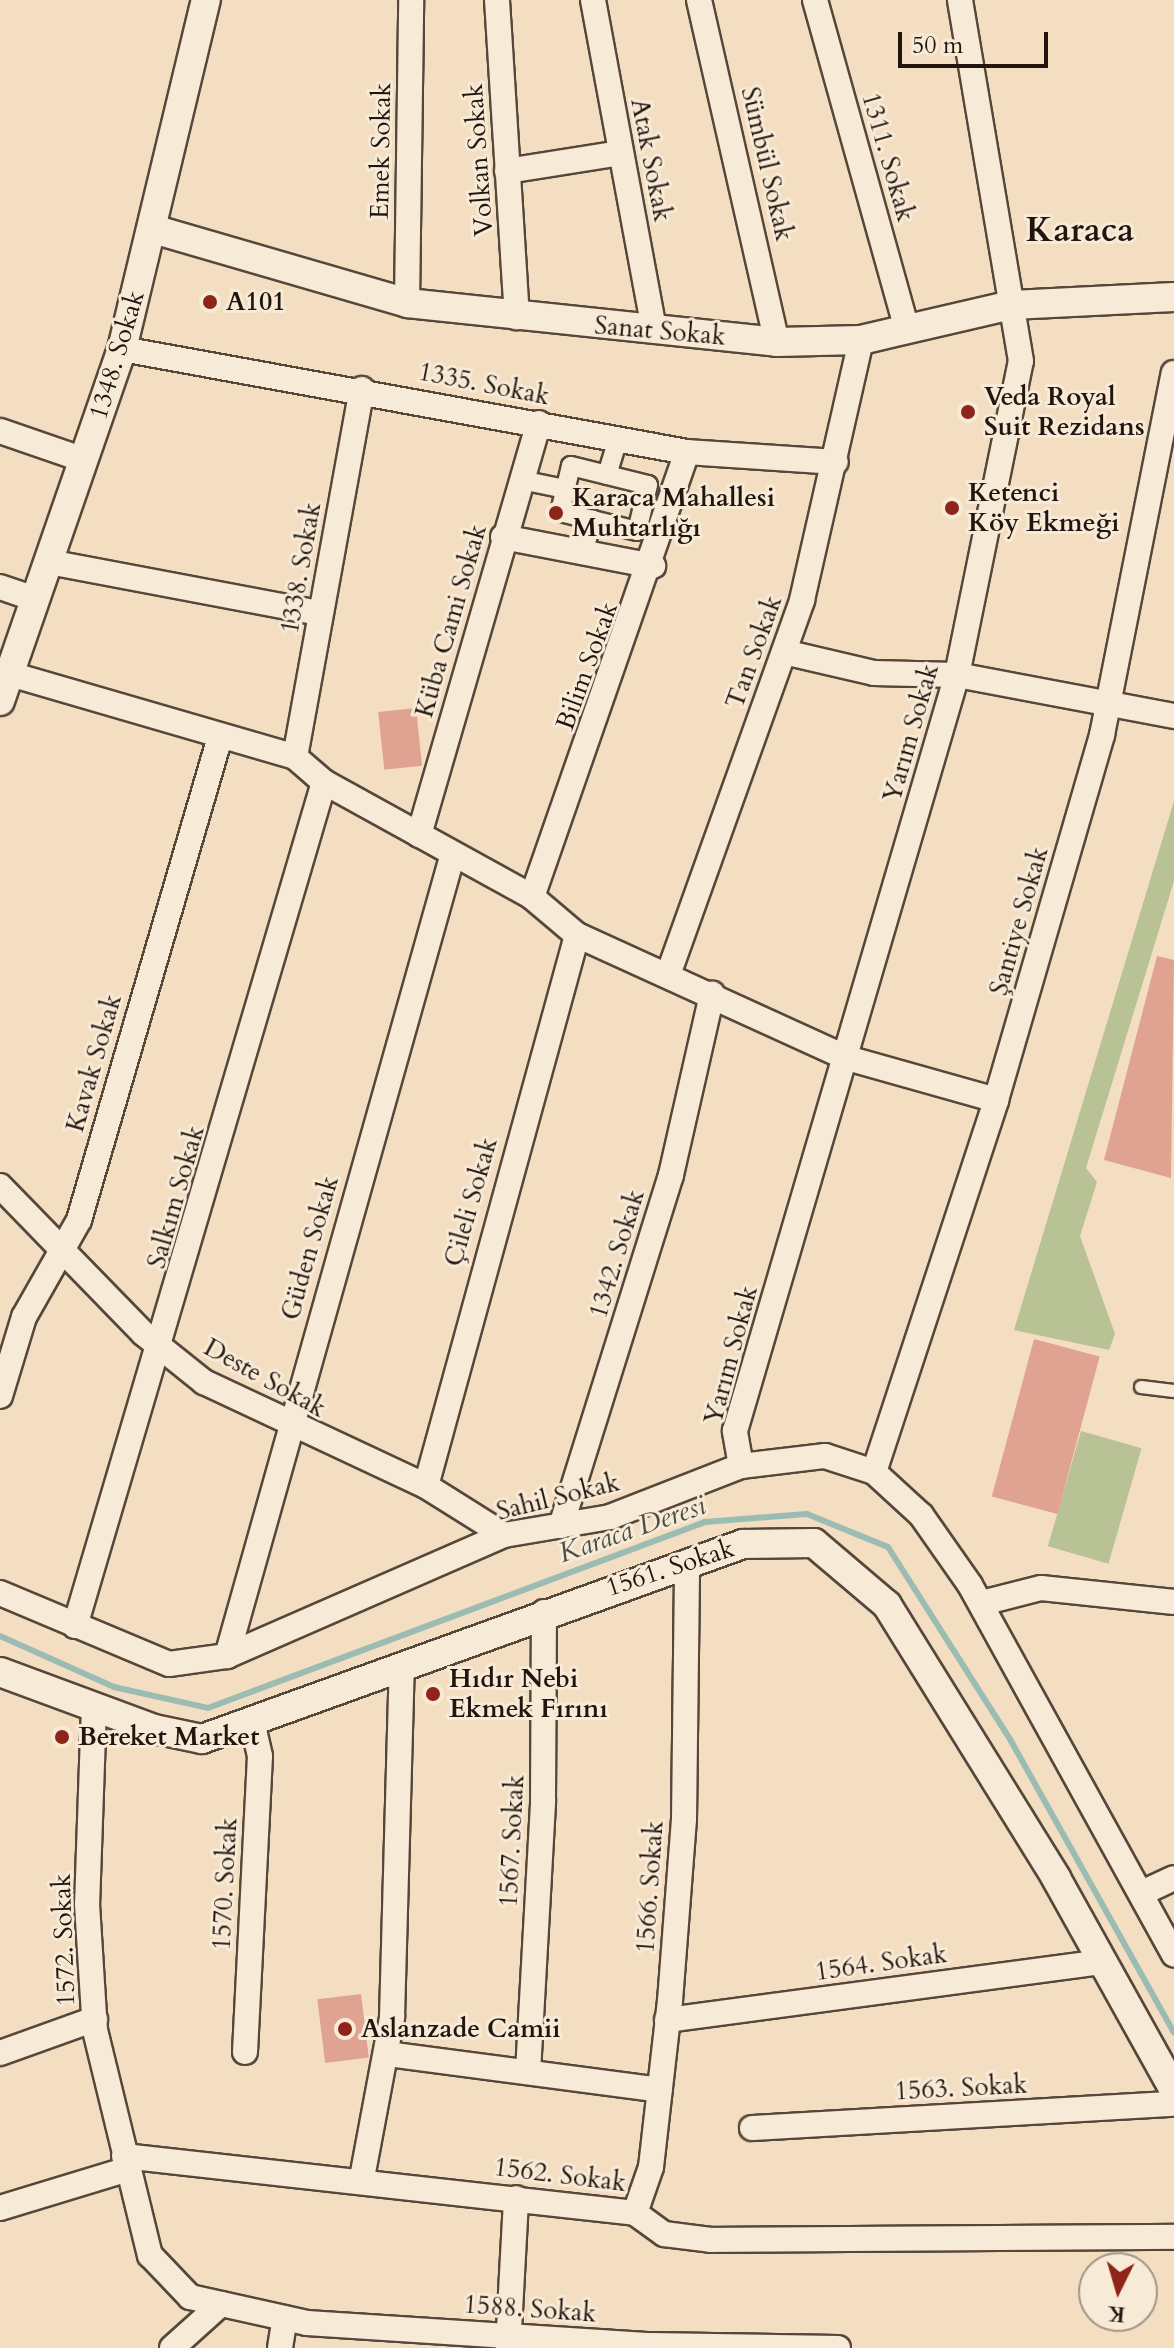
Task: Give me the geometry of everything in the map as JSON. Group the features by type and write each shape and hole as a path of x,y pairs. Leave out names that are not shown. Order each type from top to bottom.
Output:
{"street":[{"name":"1348. Sokak","path":"0,701 122,349 206,0"},
{"name":"Emek Sokak","path":"407,303 411,0"},
{"name":"Volkan Sokak","path":"497,0 517,317"},
{"name":"Atak Sokak","path":"593,0 654,330"},
{"name":"Sümbül Sokak","path":"699,0 777,342"},
{"name":"1311. Sokak","path":"815,0 907,329"},
{"name":"Yarım Sokak","path":"741,1466 735,1431 957,675 1021,361 960,0"},
{"path":"507,171 621,153"},
{"name":"Sanat Sokak","path":"153,229 407,303 777,342 861,340 1012,305 1174,297"},
{"name":"Tan Sokak","path":"668,975 784,652 836,462 861,340"},
{"name":"1335. Sokak","path":"122,349 362,389 687,452 836,462"},
{"name":"Şantiye Sokak","path":"874,1472 996,1100 1109,702 1174,373"},
{"name":"1338. Sokak","path":"295,757 362,389"},
{"name":"Küba Cami Sokak","path":"419,835 503,537 539,423"},
{"path":"0,431 84,460"},
{"path":"607,475 618,438"},
{"name":"Bilim Sokak","path":"532,897 653,566 687,452"},
{"path":"571,466 607,475 648,485 637,531 560,512 571,466"},
{"path":"521,480 565,489"},
{"path":"642,511 667,517"},
{"path":"583,552 593,520"},
{"path":"503,537 653,566"},
{"path":"49,562 320,613"},
{"path":"0,587 34,599"},
{"path":"784,652 874,673 957,675 1174,716"},
{"path":"10,674 295,757 324,782 452,857 532,897 577,935 847,1058 996,1100"},
{"name":"Kavak Sokak","path":"0,1396 24,1317 79,1220 220,737"},
{"name":"Salkım Sokak","path":"75,1626 162,1348 324,782"},
{"name":"Güden Sokak","path":"227,1656 288,1427 452,857"},
{"name":"Çileli Sokak","path":"426,1486 577,935"},
{"name":"1342. Sokak","path":"561,1526 671,1175 712,994"},
{"name":"Deste Sokak","path":"0,1186 162,1348 204,1382 288,1427 426,1486 504,1535"},
{"name":"Sahil Sokak","path":"0,1593 169,1664 227,1656 504,1535 610,1517 741,1466 825,1456 874,1472 921,1515 982,1603 1174,1954"},
{"name":"1561. Sokak","path":"0,1672 94,1706 202,1739 544,1612 743,1544 814,1543 887,1605 1102,1962 1174,2090"},
{"name":"1566. Sokak","path":"635,2213 651,2167 684,1819 687,1562"},
{"path":"982,1603 1041,1588 1174,1602"},
{"name":"1567. Sokak","path":"528,2072 544,1612"},
{"path":"362,2178 387,2054 402,1666"},
{"name":"1572. Sokak","path":"94,1706 87,1904 95,2019 126,2162"},
{"name":"1570. Sokak","path":"245,2052 260,1756 252,1720"},
{"path":"1142,1893 1174,1878"},
{"name":"1564. Sokak","path":"667,2020 1102,1962"},
{"path":"0,2053 95,2019"},
{"path":"387,2054 660,2090"},
{"name":"1563. Sokak","path":"752,2128 1174,2104"},
{"path":"0,2208 126,2162"},
{"name":"1562. Sokak","path":"126,2162 362,2178 635,2213 664,2234 711,2240 1174,2237"},
{"name":"1588. Sokak","path":"126,2162 150,2255 190,2297 285,2318 509,2342 838,2348"},
{"path":"509,2342 516,2198"},
{"path":"172,2348 221,2304"},
{"path":"280,2348 285,2318"}],"lane":[{"path":"1141,1387 1174,1391"}],"green space":[{"path":"1174,801 1174,881 1086,1168 1097,1182 1080,1236 1115,1334 1109,1350 1014,1330"},
{"path":"1081,1431 1142,1448 1108,1564 1048,1546"}],"building":[{"path":"416,708 422,766 384,770 378,712"},
{"path":"1157,956 1174,960 1171,1178 1104,1160"},
{"path":"1034,1339 1100,1357 1057,1514 992,1496"},
{"name":"Aslanzade Camii","path":"361,1994 369,2058 325,2063 317,1999"}],"waterway":[{"name":"Karaca Deresi","path":"0,1636 114,1687 208,1708 705,1522 807,1514 888,1547 1011,1741 1174,2033"}],"place":[{"name":"A101","path":"210,302"},
{"name":"Veda Royal Suit Rezidans","path":"968,412"},
{"name":"Ketenci Köy Ekmeği","path":"952,508"},
{"name":"Karaca Mahallesi Muhtarlığı","path":"556,513"},
{"name":"Hıdır Nebi Ekmek Fırını","path":"433,1694"},
{"name":"Bereket Market","path":"62,1737"},
{"name":"Aslanzade Camii","path":"345,2029"}],"district":[{"name":"Karaca","path":"1080,231"}]}
